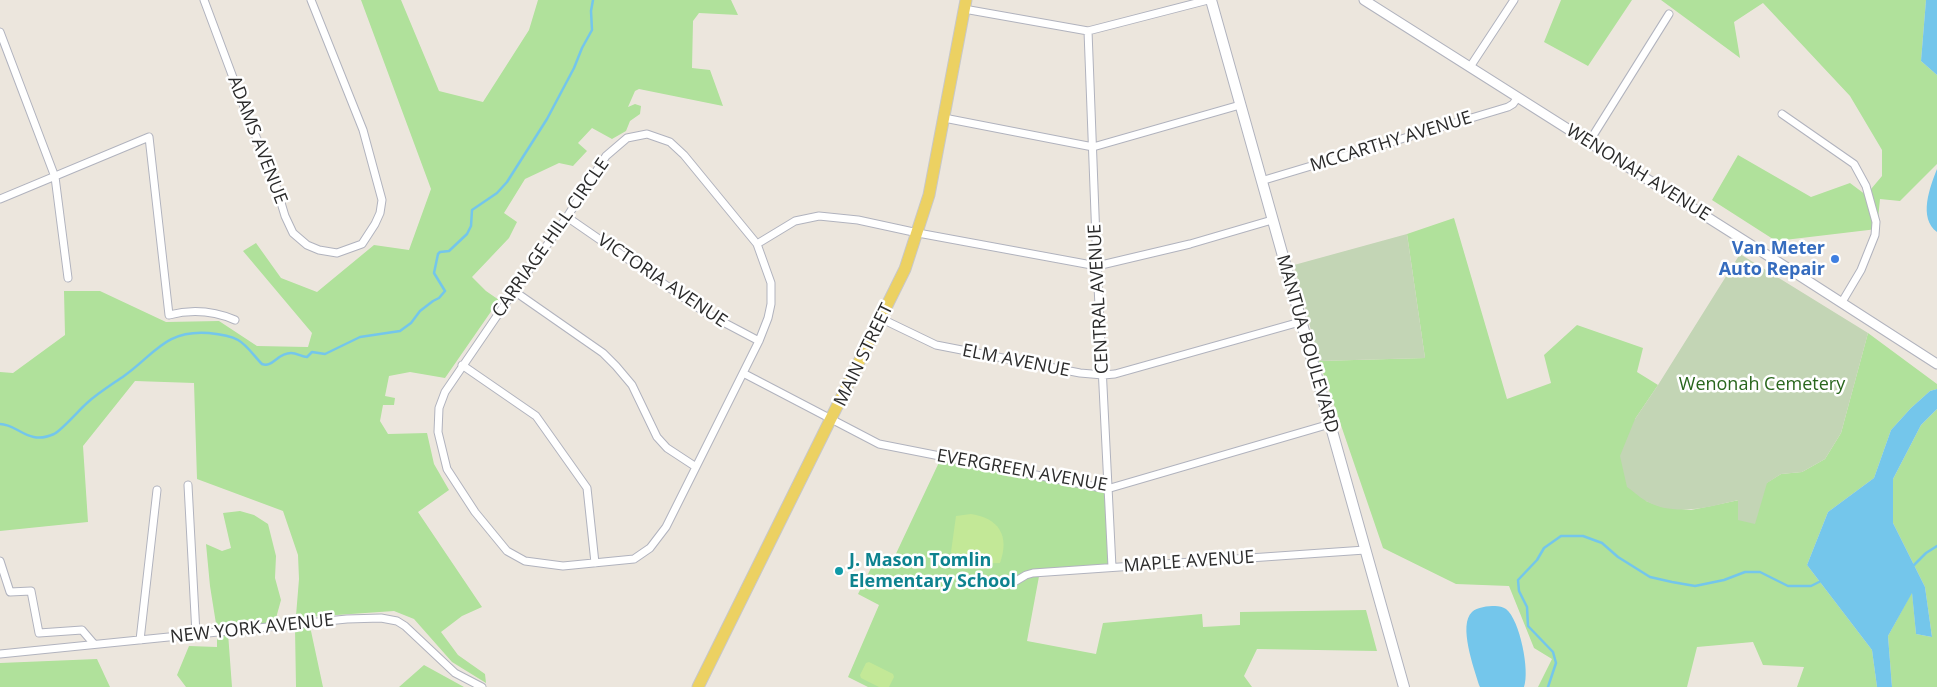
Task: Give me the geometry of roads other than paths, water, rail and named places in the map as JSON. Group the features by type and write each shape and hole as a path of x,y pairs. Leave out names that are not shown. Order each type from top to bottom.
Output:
{"main road":[{"name":"MANTUA BOULEVARD","path":"1209,0 1261,181 1267,222 1300,322 1404,687"},
{"name":"MAIN STREET","path":"698,687 903,275 929,196 965,5"}],"street":[{"name":"ADAMS AVENUE","path":"204,0 250,124 273,176 285,216 293,233 306,245 336,254 362,244 375,224 380,213 382,200 364,130 311,0"},
{"path":"965,5 1088,31 1209,0"},
{"name":"WENONAH AVENUE","path":"1364,0 1937,364"},
{"path":"1470,67 1514,0"},
{"path":"1589,142 1669,14"},
{"name":"CENTRAL AVENUE","path":"1088,31 1097,266 1112,567"},
{"path":"0,32 55,177 68,278"},
{"name":"MCCARTHY AVENUE","path":"1261,181 1508,107 1518,97"},
{"path":"944,118 1093,147 1240,105"},
{"path":"1782,114 1854,164 1862,174 1868,192 1876,222 1875,235 1864,264 1842,302"},
{"name":"CARRIAGE HILL CIRCLE","path":"647,134 670,142 684,155 757,244 771,283 771,304 768,318 759,341 666,527 650,548 634,559 563,566 525,560 507,551 475,512 447,469 438,432 439,408 444,392 567,217 606,156 627,138 647,134"},
{"path":"0,199 148,137 169,316 196,311 218,313 235,320"},
{"path":"757,244 795,221 819,216 858,220 1097,266 1190,244 1267,222"},
{"name":"VICTORIA AVENUE","path":"567,217 706,313 759,341"},
{"path":"514,291 603,353 632,385 657,437 667,448 696,467"},
{"name":"ELM AVENUE","path":"882,319 936,345 1080,373 1102,375 1115,374 1300,322"},
{"path":"462,365 536,416 587,488 595,563"},
{"name":"EVERGREEN AVENUE","path":"743,373 831,421 872,441 890,447 1107,489 1330,424"},
{"path":"188,484 196,634"},
{"path":"140,640 156,490"},
{"name":"MAPLE AVENUE","path":"1016,581 1026,574 1033,573 1365,550"},
{"path":"0,561 10,592 31,591 39,633 82,630 94,644"},
{"name":"NEW YORK AVENUE","path":"0,654 347,619 381,618 397,621 405,626 454,673 482,687"}],"water":[{"path":"1926,0 1937,0 1937,75 1921,61"},
{"path":"1937,169 1937,232 1931,226 1928,219 1927,202"},
{"path":"1937,389 1937,409 1921,425 1893,479 1893,523 1925,587 1932,637 1916,634 1912,593 1888,636 1892,687 1877,687 1872,650 1807,565 1828,512 1874,478 1891,430 1930,391"},
{"path":"1495,606 1506,609 1516,624 1525,658 1526,680 1524,687 1480,687 1479,685 1468,647 1466,626 1472,612 1477,609"}],"waterway":[{"path":"0,424 37,438 54,434 96,396 135,368 162,345 181,335 208,333 231,337 241,342 262,364 266,365 282,355 293,353 307,357 312,352 325,354 360,337 400,331 411,323 420,311 439,298 445,291 434,273 438,254 449,251 467,234 471,226 472,210 497,193 507,182 547,119 592,30 591,11 593,0"},
{"path":"1548,687 1556,663 1553,652 1528,626 1527,607 1519,591 1518,580 1537,560 1544,548 1561,536 1583,536 1602,543 1618,557 1650,577 1695,586 1724,580 1745,572 1760,572 1788,586 1811,586 1821,581"},
{"path":"1913,566 1926,553 1937,546"}],"place":[{"name":"Van Meter Auto Repair","path":"1835,259"},
{"name":"J. Mason Tomlin Elementary School","path":"839,571"}],"park label":[{"name":"Wenonah Cemetery","path":"1762,385"}]}
